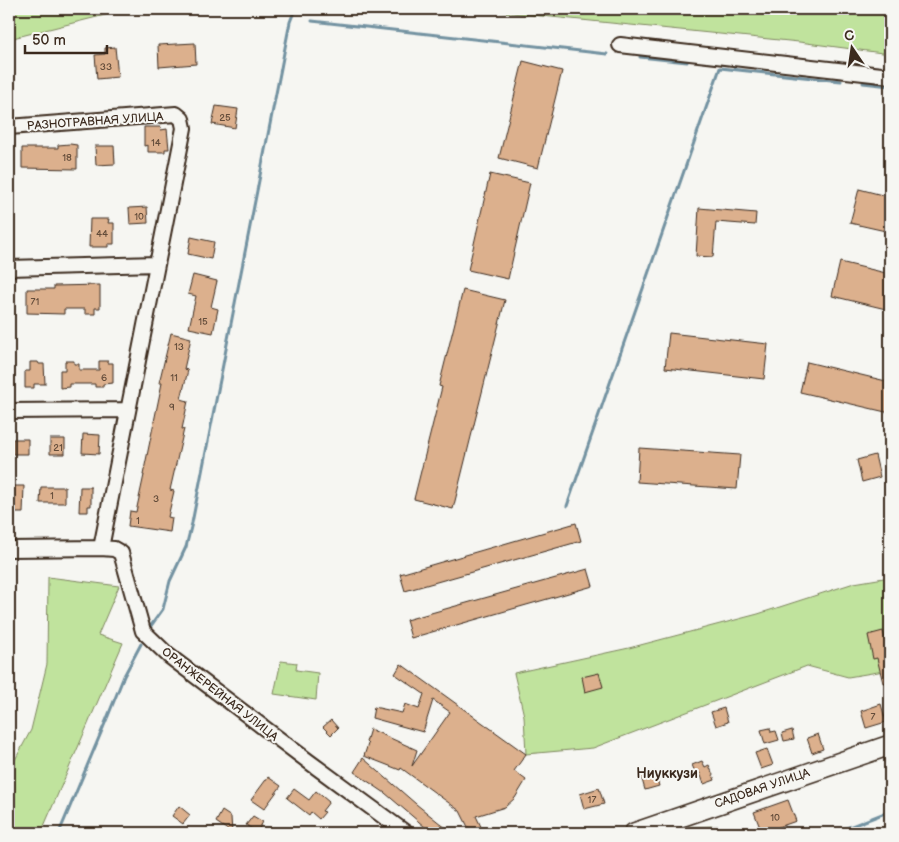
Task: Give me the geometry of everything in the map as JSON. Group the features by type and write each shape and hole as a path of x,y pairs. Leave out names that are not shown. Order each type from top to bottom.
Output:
{"main road":[{"name":"САДОВАЯ УЛИЦА","path":"634,833 890,745"}],"street":[{"path":"620,45 890,76"},
{"name":"РАЗНОТРАВНАЯ УЛИЦА","path":"9,127 176,114 182,119 184,128 101,548"},
{"path":"9,268 157,264"},
{"path":"9,411 128,410"},
{"name":"ОРАНЖЕРЕЙНАЯ УЛИЦА","path":"9,548 101,548 114,549 121,554 142,630 169,656 406,833"}],"green space":[{"path":"9,9 113,9 113,13 9,39"},
{"path":"472,9 890,9 890,54 799,42"},
{"path":"48,577 119,586 98,635 123,643 41,833 9,833 9,771 31,730 47,664"},
{"path":"890,577 890,670 848,677 807,666 593,748 526,754 524,716 514,673 629,648 758,614 854,583"},
{"path":"281,661 297,663 296,670 318,673 316,700 274,694"},
{"path":"719,826 727,833 683,833 682,831 689,827"}],"building":[{"path":"195,43 196,64 159,67 158,45"},
{"path":"115,47 118,77 97,79 95,55 105,54 105,48"},
{"path":"523,61 562,71 538,168 499,158"},
{"path":"216,106 238,109 235,128 212,124"},
{"path":"144,127 160,127 161,130 167,129 169,149 165,149 165,152 148,152 148,145 144,146"},
{"path":"58,145 77,145 77,169 22,168 22,148 58,148"},
{"path":"95,146 114,146 115,164 96,165"},
{"path":"490,174 530,183 508,279 468,270"},
{"path":"859,189 890,197 890,232 850,223"},
{"path":"147,207 148,223 130,224 129,208"},
{"path":"699,208 756,213 755,225 716,222 713,257 696,256"},
{"path":"90,219 109,219 108,223 114,223 114,244 108,244 108,247 89,247"},
{"path":"191,237 214,242 211,259 188,254"},
{"path":"840,262 890,274 890,310 832,296"},
{"path":"193,275 217,281 211,307 218,309 213,333 189,328 196,296 188,294"},
{"path":"100,285 100,308 95,308 95,314 85,314 85,309 64,309 64,314 27,313 27,289 54,289 54,286"},
{"path":"463,290 505,300 453,509 414,499 442,387 439,386"},
{"path":"171,333 191,338 184,369 188,370 181,399 188,401 182,429 184,429 170,490 174,491 168,517 172,518 170,532 128,526 130,511 136,512 162,383 159,383"},
{"path":"669,333 768,344 764,379 665,368"},
{"path":"65,361 74,361 74,364 79,364 79,370 99,370 99,361 113,363 113,383 103,384 103,387 95,387 95,384 69,384 69,387 60,388 60,370 65,370"},
{"path":"30,362 44,364 45,384 34,384 34,388 25,388 25,371 30,371"},
{"path":"807,362 890,382 890,413 800,392"},
{"path":"83,434 100,435 99,454 82,453"},
{"path":"13,439 28,439 28,454 13,454"},
{"path":"50,439 65,439 65,454 50,454"},
{"path":"639,448 740,455 737,489 637,482"},
{"path":"875,455 880,477 862,482 857,460"},
{"path":"9,486 24,486 23,513 9,513"},
{"path":"41,487 65,487 65,503 40,503"},
{"path":"80,487 91,487 91,506 88,506 88,512 79,512"},
{"path":"576,523 581,541 405,591 400,574"},
{"path":"588,569 593,586 411,638 406,620"},
{"path":"883,631 890,657 890,682 883,683 877,658 873,659 868,635"},
{"path":"401,664 526,754 514,771 526,780 515,798 505,807 476,816 484,833 471,833 460,811 401,768 400,770 364,756 370,729 417,750 412,766 450,712 433,700 423,732 372,718 374,707 402,713 405,704 419,709 424,694 395,674"},
{"path":"599,673 603,687 585,692 582,677"},
{"path":"881,704 886,722 866,728 861,711"},
{"path":"724,708 728,722 716,726 711,712"},
{"path":"331,720 338,728 331,735 323,727"},
{"path":"770,728 771,732 776,731 779,740 765,744 761,730"},
{"path":"792,730 794,739 784,741 782,733"},
{"path":"818,734 823,749 812,753 807,738"},
{"path":"767,749 773,765 761,769 755,753"},
{"path":"363,758 452,833 432,833 385,793 354,772"},
{"path":"702,761 705,767 709,765 715,780 704,784 700,773 696,774 692,765"},
{"path":"655,772 659,786 645,790 641,776"},
{"path":"268,777 281,786 264,809 251,800"},
{"path":"599,788 604,804 584,809 580,794"},
{"path":"294,789 309,800 316,791 329,802 322,811 325,812 319,819 311,812 309,815 287,798"},
{"path":"788,800 796,821 762,833 754,812"},
{"path":"179,806 190,815 183,824 172,816"},
{"path":"222,811 231,817 232,833 216,822"},
{"path":"253,816 263,822 257,832 246,825"}],"waterway":[{"path":"150,627 163,609 170,581 186,547 192,523 290,22 295,9"},
{"path":"312,21 607,54"},
{"path":"640,57 687,62"},
{"path":"567,506 720,68 841,81"},
{"path":"863,83 890,86"},
{"path":"59,833 124,676 141,644"},
{"path":"834,833 890,811"}],"district":[{"name":"Ниуккузи","path":"667,773"}]}
